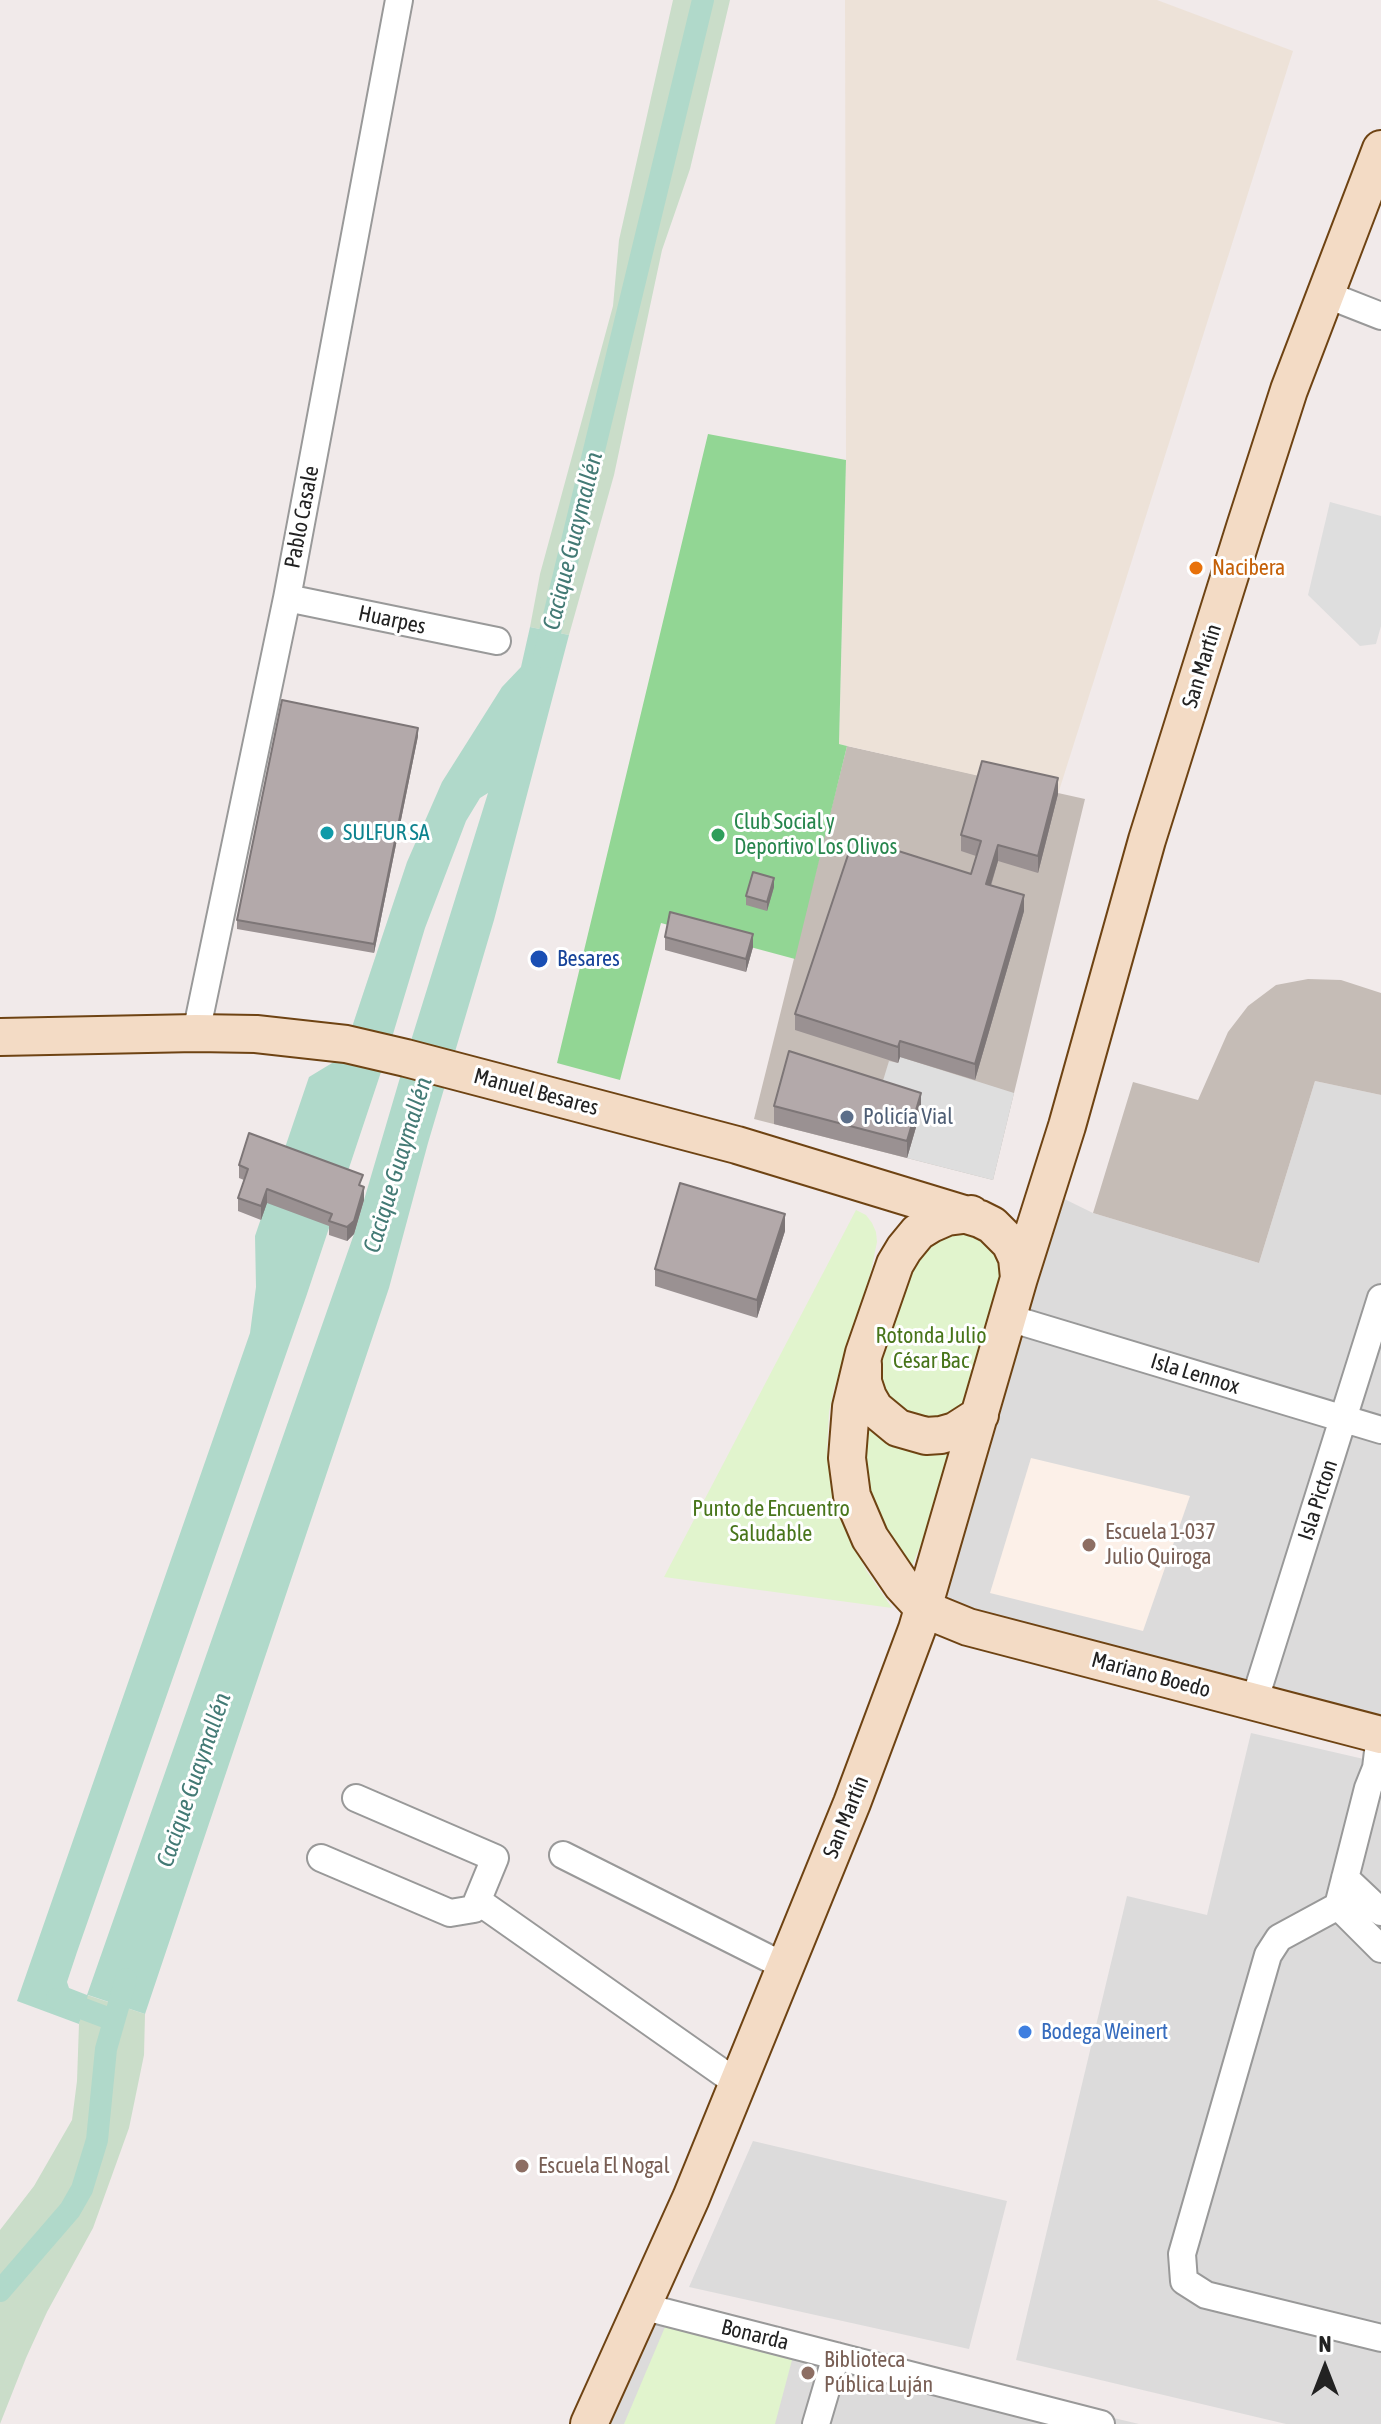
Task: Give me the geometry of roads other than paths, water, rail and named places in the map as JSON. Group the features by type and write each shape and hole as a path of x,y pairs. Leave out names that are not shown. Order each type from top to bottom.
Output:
{"main road":[{"name":"San Martín","path":"589,2424 691,2198 786,1967 880,1731 924,1609 1019,1278 1064,1137 1147,840 1285,403 1381,149"},
{"name":"Manuel Besares","path":"0,1037 196,1033 280,1036 346,1044 737,1145 966,1214"},
{"path":"819,1171 886,1215 893,1234 895,1264"},
{"path":"924,1609 883,1560 863,1525 852,1496 847,1458 848,1429 864,1353 895,1264 918,1232 938,1221 966,1214 1018,1209 1046,1190"},
{"path":"966,1214 992,1225 1006,1238 1015,1253 1019,1278"},
{"path":"864,1353 863,1382 868,1397 875,1409 898,1428 926,1436 941,1435 955,1431 980,1415"},
{"name":"Mariano Boedo","path":"924,1609 968,1627 1380,1735"}],"street":[{"name":"Pablo Casale","path":"196,1033 287,598 399,0"},
{"path":"1325,294 1381,316"},
{"name":"Huarpes","path":"287,598 497,641"},
{"name":"Isla Picton","path":"1254,1702 1381,1298"},
{"name":"Isla Lennox","path":"1009,1318 1381,1430"},
{"path":"1380,1735 1376,1768 1368,1788 1338,1906 1279,1938 1268,1955 1182,2254 1184,2281 1206,2295 1381,2338"},
{"path":"321,1858 450,1913 474,1909 495,1858 356,1798"},
{"path":"563,1855 786,1967"},
{"path":"1345,1878 1381,1912"},
{"path":"478,1901 737,2083"},
{"path":"1338,1906 1381,1949"},
{"name":"Bonarda","path":"641,2306 1101,2424"},
{"path":"816,2424 836,2356"}],"water":[{"path":"530,627 569,635 494,920 389,1288 145,2014 88,1995 79,2024 17,2001 250,1333 256,1287 255,1236 309,1077 342,1057 407,862 442,782 502,687 521,667","holes":["488,793 354,1234 87,1995 69,1988 67,1982 77,1952 306,1297 387,1054 425,928 466,821 480,798"]}],"waterway":[{"name":"Cacique Guaymallén","path":"544,657 703,0"},
{"name":"Cacique Guaymallén","path":"0,2291 70,2210 82,2189 97,2140 106,2049 126,1979"},
{"path":"57,1999 113,2020"}],"place":[{"name":"Nacibera","path":"1196,568"},
{"name":"SULFUR SA","path":"327,833"},
{"name":"Club Social y Deportivo Los Olivos","path":"718,835"},
{"name":"Besares","path":"539,959"},
{"name":"Policía Vial","path":"847,1117"},
{"name":"Escuela 1-037 Julio Quiroga","path":"1089,1545"},
{"name":"Bodega Weinert","path":"1025,2032"},
{"name":"Escuela El Nogal","path":"522,2166"},
{"name":"Biblioteca Pública Luján","path":"808,2373"}],"park label":[{"name":"Rotonda Julio César Bac","path":"931,1348"},
{"name":"Punto de Encuentro Saludable","path":"771,1522"}]}
